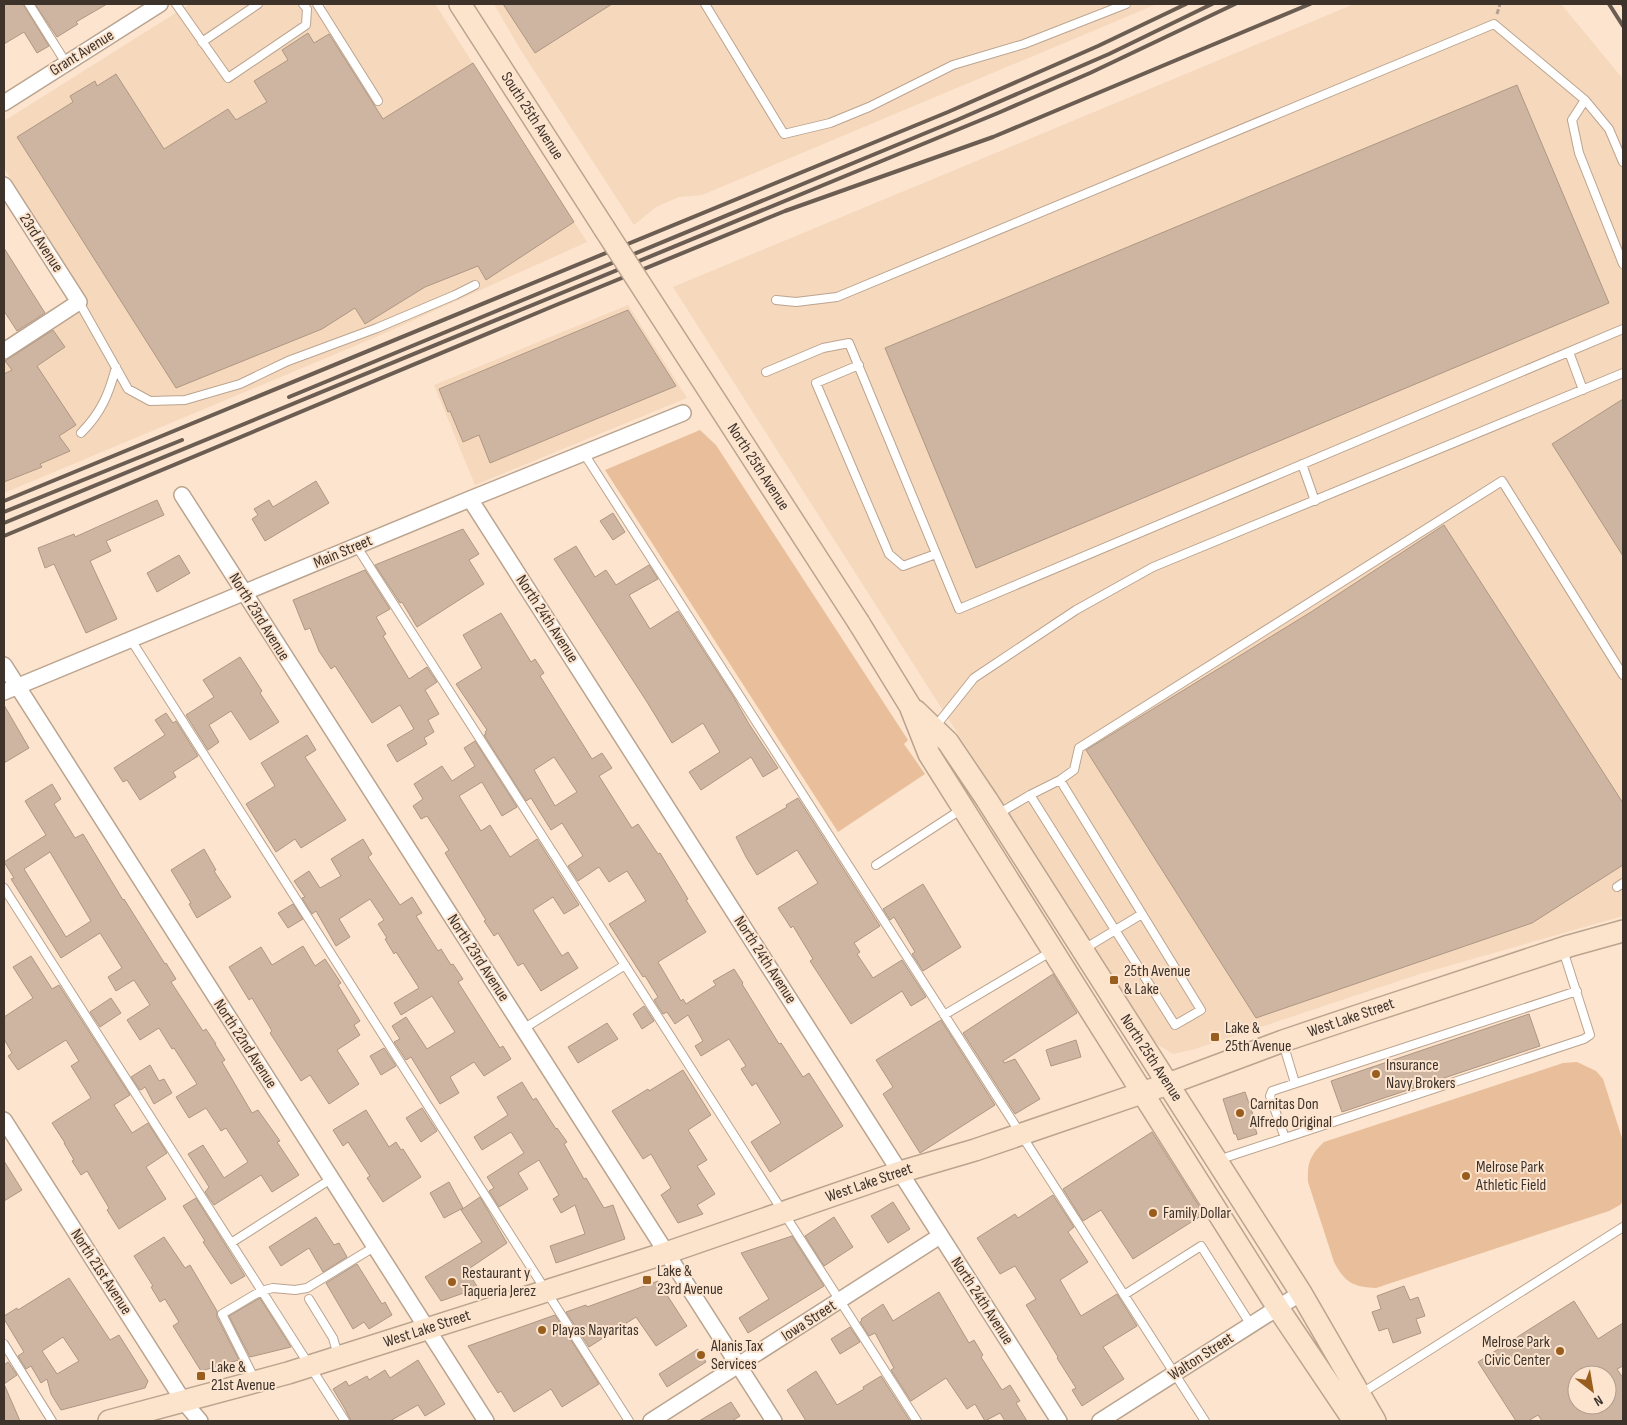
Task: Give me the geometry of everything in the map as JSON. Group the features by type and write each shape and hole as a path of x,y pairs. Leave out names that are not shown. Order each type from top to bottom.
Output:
{"main road":[{"name":"South 25th Avenue","path":"460,4 604,228"},
{"name":"North 25th Avenue","path":"604,228 859,623 910,706 929,754 1278,1308 1354,1421"},
{"name":"North 25th Avenue","path":"910,706 948,742 996,815 1301,1293 1375,1421"},
{"name":"West Lake Street","path":"109,1421 256,1382 546,1292 666,1253 900,1172 975,1150 1168,1084 1283,1041 1562,948 1623,931"}],"street":[{"name":"Grant Avenue","path":"4,103 160,4"},
{"name":"23rd Avenue","path":"4,185 79,302"},
{"path":"4,351 79,302"},
{"name":"Main Street","path":"10,690 470,498 683,413"},
{"name":"North 23rd Avenue","path":"182,494 774,1421"},
{"name":"North 24th Avenue","path":"470,498 1059,1421"},
{"name":"North 22nd Avenue","path":"4,666 10,690 331,1179 486,1421"},
{"name":"North 21st Avenue","path":"4,1120 184,1402 200,1421"},
{"name":"Iowa Street","path":"651,1421 940,1236"},
{"name":"Walton Street","path":"1100,1421 1301,1293"}],"lane":[{"path":"29,4 66,63"},
{"path":"176,4 228,78 306,25 307,9 303,4"},
{"path":"202,42 258,4"},
{"path":"317,4 378,100"},
{"path":"704,4 784,134 830,123 869,107 953,65 1024,44 1126,4"},
{"path":"776,300 796,302 837,297 1494,24 1585,100 1609,129 1623,162"},
{"path":"1585,100 1572,120 1579,153 1623,264"},
{"path":"79,302 128,389 150,401 185,400 240,384 288,361 377,328 476,285"},
{"path":"766,372 823,348 849,344 959,609 1623,329"},
{"path":"1569,352 1583,390"},
{"path":"859,365 816,383 889,554 903,566 936,554"},
{"path":"81,432 94,420 110,389 116,367"},
{"path":"934,728 974,678 1076,610 1153,567 1623,373"},
{"path":"583,452 1205,1421"},
{"path":"1302,464 1315,501"},
{"path":"996,815 1030,794 1060,780 1074,770 1079,748 1502,481 1623,676"},
{"path":"357,546 917,1421"},
{"path":"131,640 629,1421"},
{"path":"1030,794 1175,1025 1201,1010 1060,780"},
{"path":"876,865 963,808"},
{"path":"4,888 345,1421"},
{"path":"1082,950 1142,914"},
{"path":"1216,1160 1590,1036 1562,948"},
{"path":"944,1015 1053,950"},
{"path":"523,1029 625,965"},
{"path":"1285,1138 1270,1096 1272,1091 1577,991"},
{"path":"1283,1041 1295,1084"},
{"path":"231,1243 331,1179"},
{"path":"1360,1394 1623,1227"},
{"path":"1124,1295 1201,1246 1251,1325"},
{"path":"256,1382 222,1314 261,1290 307,1288 374,1247"},
{"path":"309,1298 333,1338 339,1357"},
{"path":"4,1344 52,1421"}],"shaded area":[{"path":"190,4 317,4 321,9 329,4 435,4 587,242 376,337 4,493 4,358 89,302 4,168 4,121"},
{"path":"494,4 1157,4 702,195 679,197 656,207 634,225 520,49"},
{"path":"1354,4 1561,4 1623,79 1623,916 1420,974 1195,1049 1173,1054 1155,1043 673,287"},
{"path":"628,305 687,398 475,485 434,385"},
{"path":"700,430 716,445 908,740 904,744 925,774 838,832 605,470"},
{"name":"Melrose Park Athletic Field","path":"1577,1062 1596,1071 1603,1079 1623,1141 1623,1201 1620,1205 1609,1211 1376,1288 1356,1285 1342,1275 1334,1262 1308,1182 1310,1160 1315,1151 1324,1142 1563,1063"}],"building":[{"path":"4,4 23,4 49,46 37,53 24,32 4,44"},
{"path":"35,4 107,4 76,22 78,24 57,37"},
{"path":"503,4 612,4 535,53"},
{"path":"308,33 314,43 329,34 383,119 473,63 574,222 486,280 478,266 425,287 365,324 355,308 322,329 176,388 17,137 73,102 70,96 95,81 97,86 116,74 164,149 228,109 236,120 267,102 254,81 288,60 282,50"},
{"path":"1517,85 1609,303 976,568 885,348"},
{"path":"4,248 45,313 17,331 4,311"},
{"path":"628,310 676,386 490,463 479,435 463,442 439,389"},
{"path":"53,330 65,347 37,366 76,425 59,436 70,451 40,464 42,467 4,482 4,374 12,370 5,361"},
{"path":"1623,399 1623,556 1552,444"},
{"path":"316,481 329,503 265,541 252,519 258,515 254,509 269,500 273,507"},
{"path":"157,500 164,515 106,541 111,551 90,561 117,619 86,633 54,564 45,568 38,548 74,534 75,537"},
{"path":"613,513 625,532 613,540 600,521"},
{"path":"1444,525 1623,803 1623,865 1532,923 1256,1018 1086,750 1311,612"},
{"path":"463,529 479,554 469,560 484,584 417,627 402,602 400,603 375,565"},
{"path":"576,546 595,577 606,570 616,585 649,565 658,579 629,595 650,629 678,611 778,768 763,777 751,757 701,790 689,772 720,752 703,723 672,743 554,559"},
{"path":"179,555 190,573 157,592 147,573"},
{"path":"365,570 390,609 376,617 386,634 383,636 409,679 427,667 437,682 425,690 439,714 428,720 434,732 424,738 427,744 397,762 387,745 414,729 400,705 372,723 335,666 331,669 319,651 310,628 305,630 293,600"},
{"path":"501,613 531,662 535,659 544,673 540,676 592,759 602,753 612,768 599,776 632,828 638,824 658,854 660,853 706,932 658,962 681,1001 683,999 686,1004 716,985 713,981 734,969 779,1044 781,1043 803,1077 809,1073 843,1126 770,1172 751,1142 781,1123 756,1083 752,1086 741,1069 746,1066 729,1039 701,1056 695,1046 703,1041 688,1015 675,1024 667,1012 663,1014 654,1000 658,997 609,924 646,901 627,871 609,882 599,867 578,881 568,866 583,856 562,823 551,830 531,798 526,801 484,735 487,730 456,684 482,668 463,635","holes":["554,757 577,792 555,806 534,770"]},
{"path":"240,657 279,722 250,740 231,711 209,725 219,742 208,750 186,715 214,697 203,680"},
{"path":"4,705 29,748 4,763"},
{"path":"166,713 173,723 176,721 198,756 173,772 176,777 140,800 127,780 123,782 114,768 165,735 155,720"},
{"path":"307,735 316,750 305,757 346,820 301,848 295,839 276,852 246,804 275,786 261,763"},
{"path":"475,741 517,807 502,816 482,782 459,796 481,831 490,825 510,857 537,839 579,905 564,914 553,897 533,910 562,956 568,952 578,968 541,991 523,963 518,966 498,933 494,936 445,853 449,850 427,816 421,819 413,806 423,799 414,784 442,766 452,781 475,766 464,748"},
{"path":"52,784 61,799 54,804 75,838 83,834 123,900 176,979 171,982 203,1031 206,1029 216,1044 225,1060 222,1062 252,1113 258,1110 280,1141 277,1142 299,1175 272,1192 261,1175 214,1205 205,1192 209,1187 188,1154 203,1145 224,1178 248,1162 226,1128 221,1131 206,1108 189,1118 176,1097 197,1084 159,1028 140,1040 127,1020 150,1005 134,980 116,991 108,977 122,968 100,933 61,958 11,879 14,878 4,862 46,835 25,801","holes":["50,852 91,921 66,937 24,869"]},
{"path":"798,798 880,926 854,943 860,952 857,954 873,978 902,960 926,997 911,1006 902,991 851,1024 810,961 813,959 793,926 791,928 778,908 818,883 797,850 757,875 746,857 736,837 787,807 786,805"},
{"path":"363,839 372,854 368,857 400,905 412,897 422,913 416,916 438,951 441,949 463,979 458,982 500,1048 503,1046 511,1059 484,1076 474,1062 450,1077 459,1093 440,1104 411,1057 406,1060 394,1042 400,1039 392,1026 406,1017 427,1049 455,1032 432,996 401,1015 394,1003 419,988 396,952 394,954 385,939 387,938 378,924 384,920 370,899 339,919 350,937 336,946 316,911 312,914 302,898 305,897 294,881 309,871 320,888 341,876 331,859"},
{"path":"204,849 216,870 214,871 231,897 197,918 189,904 191,903 171,870"},
{"path":"923,884 961,947 923,971 912,954 915,952 894,917 890,920 883,909"},
{"path":"293,904 303,919 288,928 278,913"},
{"path":"303,946 315,966 325,959 341,983 338,985 360,1021 354,1025 360,1035 337,1050 359,1084 329,1104 310,1075 301,1081 270,1033 272,1031 252,998 249,1000 229,967 261,947 272,965"},
{"path":"31,956 52,989 59,985 130,1095 114,1105 132,1133 148,1123 167,1153 146,1167 166,1199 119,1229 87,1171 81,1175 72,1161 74,1160 65,1143 52,1123 91,1098 71,1066 79,1061 66,1040 18,1070 8,1056 12,1053 4,1039 4,1017 33,998 13,967"},
{"path":"1053,974 1077,1013 1003,1061 1004,1063 1015,1059 1040,1099 1015,1114 963,1033"},
{"path":"111,998 121,1013 100,1027 90,1012"},
{"path":"644,1006 654,1021 642,1029 633,1014"},
{"path":"1529,1014 1540,1046 1342,1112 1331,1081"},
{"path":"941,1020 995,1105 920,1153 883,1094 893,1087 876,1060"},
{"path":"607,1023 618,1039 578,1063 568,1047"},
{"path":"1076,1040 1081,1057 1051,1066 1046,1050"},
{"path":"384,1048 396,1066 381,1075 370,1056"},
{"path":"150,1065 159,1081 164,1079 172,1093 154,1104 145,1087 141,1090 139,1089 131,1077"},
{"path":"683,1070 711,1115 688,1130 707,1160 697,1166 715,1194 697,1205 703,1214 678,1223 661,1195 671,1188 651,1154 643,1159 612,1111"},
{"path":"522,1082 533,1100 536,1098 556,1129 567,1142 564,1144 584,1179 586,1178 604,1208 613,1205 625,1239 556,1263 550,1246 585,1234 575,1205 561,1213 553,1199 559,1195 539,1160 518,1173 528,1189 499,1207 489,1191 494,1188 487,1177 524,1153 511,1132 482,1150 474,1137 508,1115 497,1097"},
{"name":"Carnitas Don Alfredo Original","path":"1245,1092 1257,1126 1255,1127 1257,1134 1238,1140 1236,1134 1234,1134 1223,1099"},
{"path":"422,1108 437,1131 421,1142 406,1118"},
{"path":"366,1110 389,1147 396,1142 401,1150 403,1149 421,1177 383,1202 367,1178 370,1176 348,1142 343,1146 333,1130"},
{"path":"1152,1132 1204,1214 1133,1259 1101,1210 1083,1221 1063,1189"},
{"path":"4,1161 22,1190 4,1201"},
{"path":"449,1182 463,1208 444,1218 430,1193"},
{"path":"1053,1195 1074,1227 1068,1232 1088,1262 1060,1280 1081,1316 1117,1294 1137,1326 1103,1347 1124,1379 1082,1406 1072,1390 1076,1388 1026,1305 1036,1299 1015,1266 1000,1274 977,1238 1015,1214 1018,1218"},
{"path":"480,1197 507,1243 467,1270 478,1288 441,1301 425,1277 482,1242 461,1210"},
{"path":"196,1198 245,1276 231,1284 203,1242 205,1241 183,1206"},
{"path":"893,1202 910,1229 888,1243 871,1216"},
{"path":"316,1217 334,1245 339,1243 347,1257 323,1272 309,1248 281,1266 269,1247"},
{"path":"834,1217 853,1247 824,1266 805,1236"},
{"path":"792,1236 824,1286 748,1333 739,1318 769,1299 741,1253"},
{"path":"164,1237 185,1268 190,1265 217,1311 217,1317 239,1360 201,1371 173,1326 179,1322 165,1299 160,1302 151,1287 153,1286 134,1256"},
{"path":"357,1264 382,1304 385,1302 392,1315 369,1329 364,1322 353,1329 326,1283"},
{"path":"69,1278 110,1340 119,1335 148,1381 145,1388 61,1410 51,1394 47,1379 41,1383 31,1366 26,1369 18,1356 24,1352 4,1316 17,1308 18,1310","holes":["63,1337 79,1361 57,1374 42,1351"]},
{"path":"658,1281 687,1326 656,1346 636,1317 589,1347 566,1312 586,1305 587,1307"},
{"path":"1404,1286 1410,1300 1418,1297 1425,1316 1416,1319 1421,1333 1393,1343 1388,1328 1379,1331 1372,1312 1381,1309 1377,1296"},
{"path":"939,1292 969,1343 974,1340 983,1355 981,1357 1002,1390 1010,1385 1020,1401 1016,1403 1027,1421 1005,1421 1000,1413 985,1421 975,1404 967,1409 946,1378 911,1401 891,1370 894,1368 875,1333 869,1336 860,1322 861,1319 883,1304 893,1321"},
{"path":"260,1298 291,1347 250,1357 229,1316"},
{"name":"Melrose Park Civic Center","path":"1574,1301 1598,1339 1623,1323 1623,1366 1617,1369 1623,1378 1623,1421 1542,1421 1538,1415 1528,1421 1516,1421 1478,1362"},
{"path":"555,1315 599,1384 562,1407 551,1389 514,1412 501,1391 498,1393 468,1346"},
{"path":"850,1327 860,1342 840,1354 831,1339"},
{"path":"698,1349 706,1362 667,1387 659,1374"},
{"path":"418,1360 445,1404 425,1416 418,1405 390,1421 351,1421 333,1389 346,1381 349,1386 367,1376 369,1380 385,1370 390,1378"},
{"path":"8,1362 17,1375 4,1384 4,1365"},
{"path":"816,1371 837,1405 881,1376 910,1421 806,1421 787,1390"},
{"path":"4,1384 20,1421 4,1421"},
{"path":"731,1402 740,1416 732,1421 699,1421"}],"railway":[{"path":"4,501 948,112 1098,46 1186,4"},
{"path":"289,397 957,120 1109,54 1212,4"},
{"path":"4,523 998,113 1090,73 1235,4"},
{"path":"4,536 785,211 993,137 1310,4"},
{"path":"1609,4 1623,26"},
{"path":"4,512 182,440"}],"place":[{"name":"25th Avenue & Lake","path":"1114,980"},
{"name":"Lake & 25th Avenue","path":"1215,1037"},
{"name":"Insurance Navy Brokers","path":"1376,1074"},
{"name":"Carnitas Don Alfredo Original","path":"1240,1113"},
{"name":"Melrose Park Athletic Field","path":"1466,1176"},
{"name":"Family Dollar","path":"1153,1213"},
{"name":"Lake & 23rd Avenue","path":"647,1280"},
{"name":"Restaurant y Taqueria Jerez","path":"452,1282"},
{"name":"Playas Nayaritas","path":"542,1330"},
{"name":"Melrose Park Civic Center","path":"1560,1351"},
{"name":"Alanis Tax Services","path":"701,1355"},
{"name":"Lake & 21st Avenue","path":"201,1376"}]}
